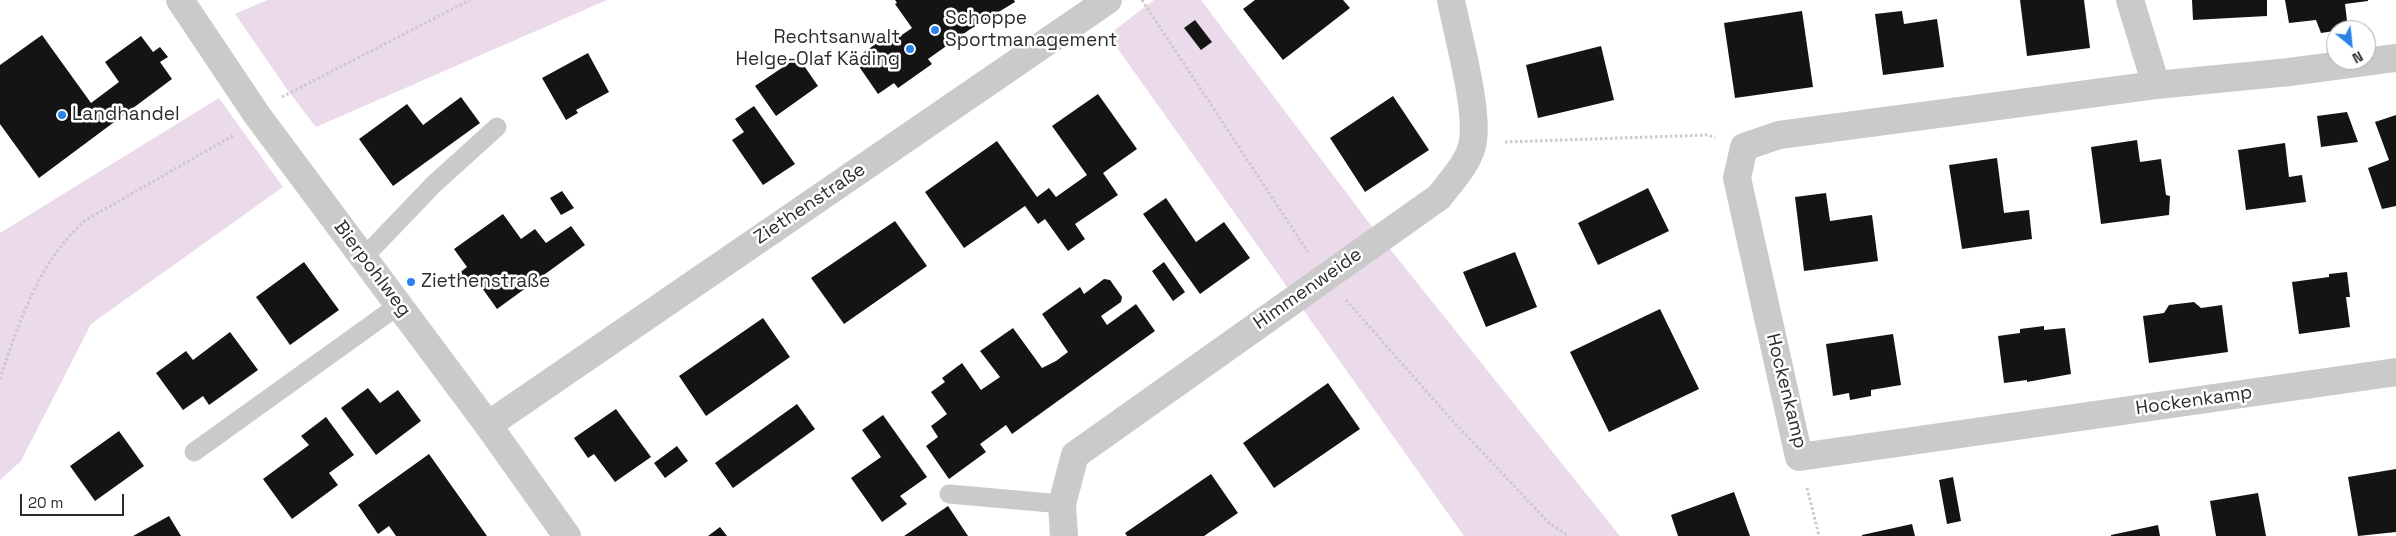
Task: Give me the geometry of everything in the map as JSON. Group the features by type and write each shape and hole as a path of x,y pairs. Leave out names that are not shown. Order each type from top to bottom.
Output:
{"street":[{"name":"Bierpohlweg","path":"180,0 257,115 488,425 567,536"},
{"name":"Ziethenstraße","path":"488,425 1108,0"},
{"name":"Himmenweide","path":"1064,536 1062,504 1076,454 1438,197 1460,170 1473,143 1472,111 1451,0"},
{"path":"2130,0 2156,85"},
{"path":"1744,147 1779,135 2156,85 2289,72 2396,58"},
{"name":"Hockenkamp","path":"1744,147 1737,178 1798,457 2396,372"}],"lane":[{"path":"363,258 434,184 497,127"},
{"path":"194,452 399,305"},
{"path":"949,494 1062,504"}],"path":[{"path":"0,379 34,288 70,233 86,220 228,141 257,115 289,92 470,0"},
{"path":"1142,0 1325,277 1450,418 1549,523 1569,536"},
{"path":"1473,143 1708,135 1744,147"},
{"path":"1798,457 1819,536"}],"shaded area":[{"path":"267,0 607,0 316,127 289,92 235,14"},
{"path":"1154,0 1201,0 1370,224 1620,536 1464,536 1108,35"},
{"path":"219,98 283,187 91,324 21,461 0,480 0,233"}],"building":[{"path":"895,0 1014,0 1015,2 969,30 928,59 932,64 898,88 894,83 878,94 858,65 861,64 856,58 891,33 896,39 912,28 895,4 897,3"},
{"path":"1255,0 1343,0 1350,8 1283,60 1243,9"},
{"path":"2020,0 2084,0 2090,48 2027,56"},
{"path":"2192,0 2267,0 2267,16 2193,20"},
{"path":"2285,0 2368,0 2345,4 2347,20 2326,20 2326,32 2321,33 2316,20 2289,23"},
{"path":"1802,11 1813,87 1735,98 1724,23"},
{"path":"1902,11 1904,24 1937,19 1944,67 1883,75 1875,14"},
{"path":"1195,20 1212,42 1201,50 1184,28"},
{"name":"Landhandel","path":"42,35 91,103 119,82 105,62 141,36 153,52 160,47 168,57 160,62 172,79 39,178 0,124 0,65"},
{"path":"1601,46 1614,100 1538,118 1526,65"},
{"path":"588,53 609,92 576,110 578,113 566,120 542,78"},
{"path":"798,57 818,86 776,116 755,86"},
{"path":"1098,94 1137,149 1103,173 1118,195 1075,224 1085,239 1068,251 1045,219 1038,224 1025,206 964,248 925,192 997,141 1037,197 1049,188 1056,197 1087,175 1052,126"},
{"path":"1393,96 1429,150 1365,192 1330,138"},
{"path":"461,97 480,123 393,186 359,139 407,104 423,125"},
{"path":"754,106 795,164 763,185 732,140 744,132 735,119"},
{"path":"2347,112 2358,142 2321,147 2317,116"},
{"path":"2396,115 2396,206 2382,209 2368,168 2389,160 2375,122"},
{"path":"2137,140 2140,162 2161,159 2166,195 2170,196 2169,215 2101,224 2091,147"},
{"path":"2285,143 2289,177 2302,175 2306,202 2246,210 2238,150"},
{"path":"1997,158 2004,213 2029,210 2032,239 1962,249 1949,165"},
{"path":"1648,188 1669,231 1598,265 1578,223"},
{"path":"562,191 574,208 561,215 550,198"},
{"path":"1826,193 1830,221 1872,215 1878,261 1804,271 1795,197"},
{"path":"1166,198 1196,242 1224,222 1250,258 1200,294 1143,214"},
{"path":"503,214 521,239 535,229 546,243 571,226 585,245 497,309 475,278 466,285 458,274 467,267 454,249"},
{"path":"895,221 927,266 844,324 811,278"},
{"path":"1515,252 1537,307 1486,327 1463,272"},
{"path":"304,262 339,310 290,345 256,297"},
{"path":"1164,262 1185,292 1173,301 1152,271"},
{"path":"2347,272 2350,297 2346,297 2350,327 2299,334 2292,282 2329,277 2329,274"},
{"path":"1104,279 1110,280 1122,297 1121,302 1101,316 1107,325 1136,304 1155,331 1012,434 1006,425 980,444 986,452 949,479 926,446 938,437 931,426 947,414 931,392 945,382 942,378 962,363 981,390 1000,377 980,351 1013,328 1042,368 1056,361 1068,352 1042,314 1080,287 1084,294"},
{"path":"2194,302 2201,308 2222,305 2228,352 2149,363 2143,316 2164,313 2169,305"},
{"path":"1660,309 1699,389 1609,432 1570,352"},
{"path":"763,318 790,357 706,416 679,376"},
{"path":"2044,326 2044,330 2065,328 2071,374 2027,382 2027,380 2004,383 1998,336 2020,333 2020,329"},
{"path":"230,332 258,370 209,405 203,396 183,410 156,373 186,351 193,360"},
{"path":"1893,334 1901,385 1871,390 1871,396 1850,400 1849,393 1833,396 1826,344"},
{"path":"1328,383 1360,429 1274,488 1243,443"},
{"path":"368,388 380,403 398,390 421,421 376,455 341,408"},
{"path":"797,404 815,429 733,488 715,463"},
{"path":"616,409 651,457 615,482 594,454 588,458 574,438"},
{"path":"883,415 927,477 900,496 907,504 882,522 851,478 881,457 862,430"},
{"path":"326,417 354,455 329,473 338,485 292,519 263,479 309,445 301,436"},
{"path":"119,431 144,466 95,501 70,466"},
{"path":"677,446 688,461 665,478 654,463"},
{"path":"429,454 487,536 396,536 389,526 378,534 358,505"},
{"path":"2396,469 2396,532 2358,536 2348,477"},
{"path":"1211,474 1238,513 1204,536 1127,536 1125,533"},
{"path":"1953,477 1961,521 1947,524 1939,480"},
{"path":"1734,492 1750,536 1678,536 1671,515"},
{"path":"2258,493 2266,536 2216,536 2210,501"},
{"path":"948,506 968,536 904,536"},
{"path":"169,516 181,536 133,536"},
{"path":"1912,524 1915,536 1862,536 1862,535"},
{"path":"2158,525 2160,536 2111,536 2111,535"},
{"path":"720,527 727,536 708,536"}],"place":[{"name":"Schoppe Sportmanagement","path":"935,30"},
{"name":"Rechtsanwalt Helge-Olaf Käding","path":"910,49"},
{"name":"Landhandel","path":"62,115"},
{"name":"Ziethenstraße","path":"411,282"}]}
